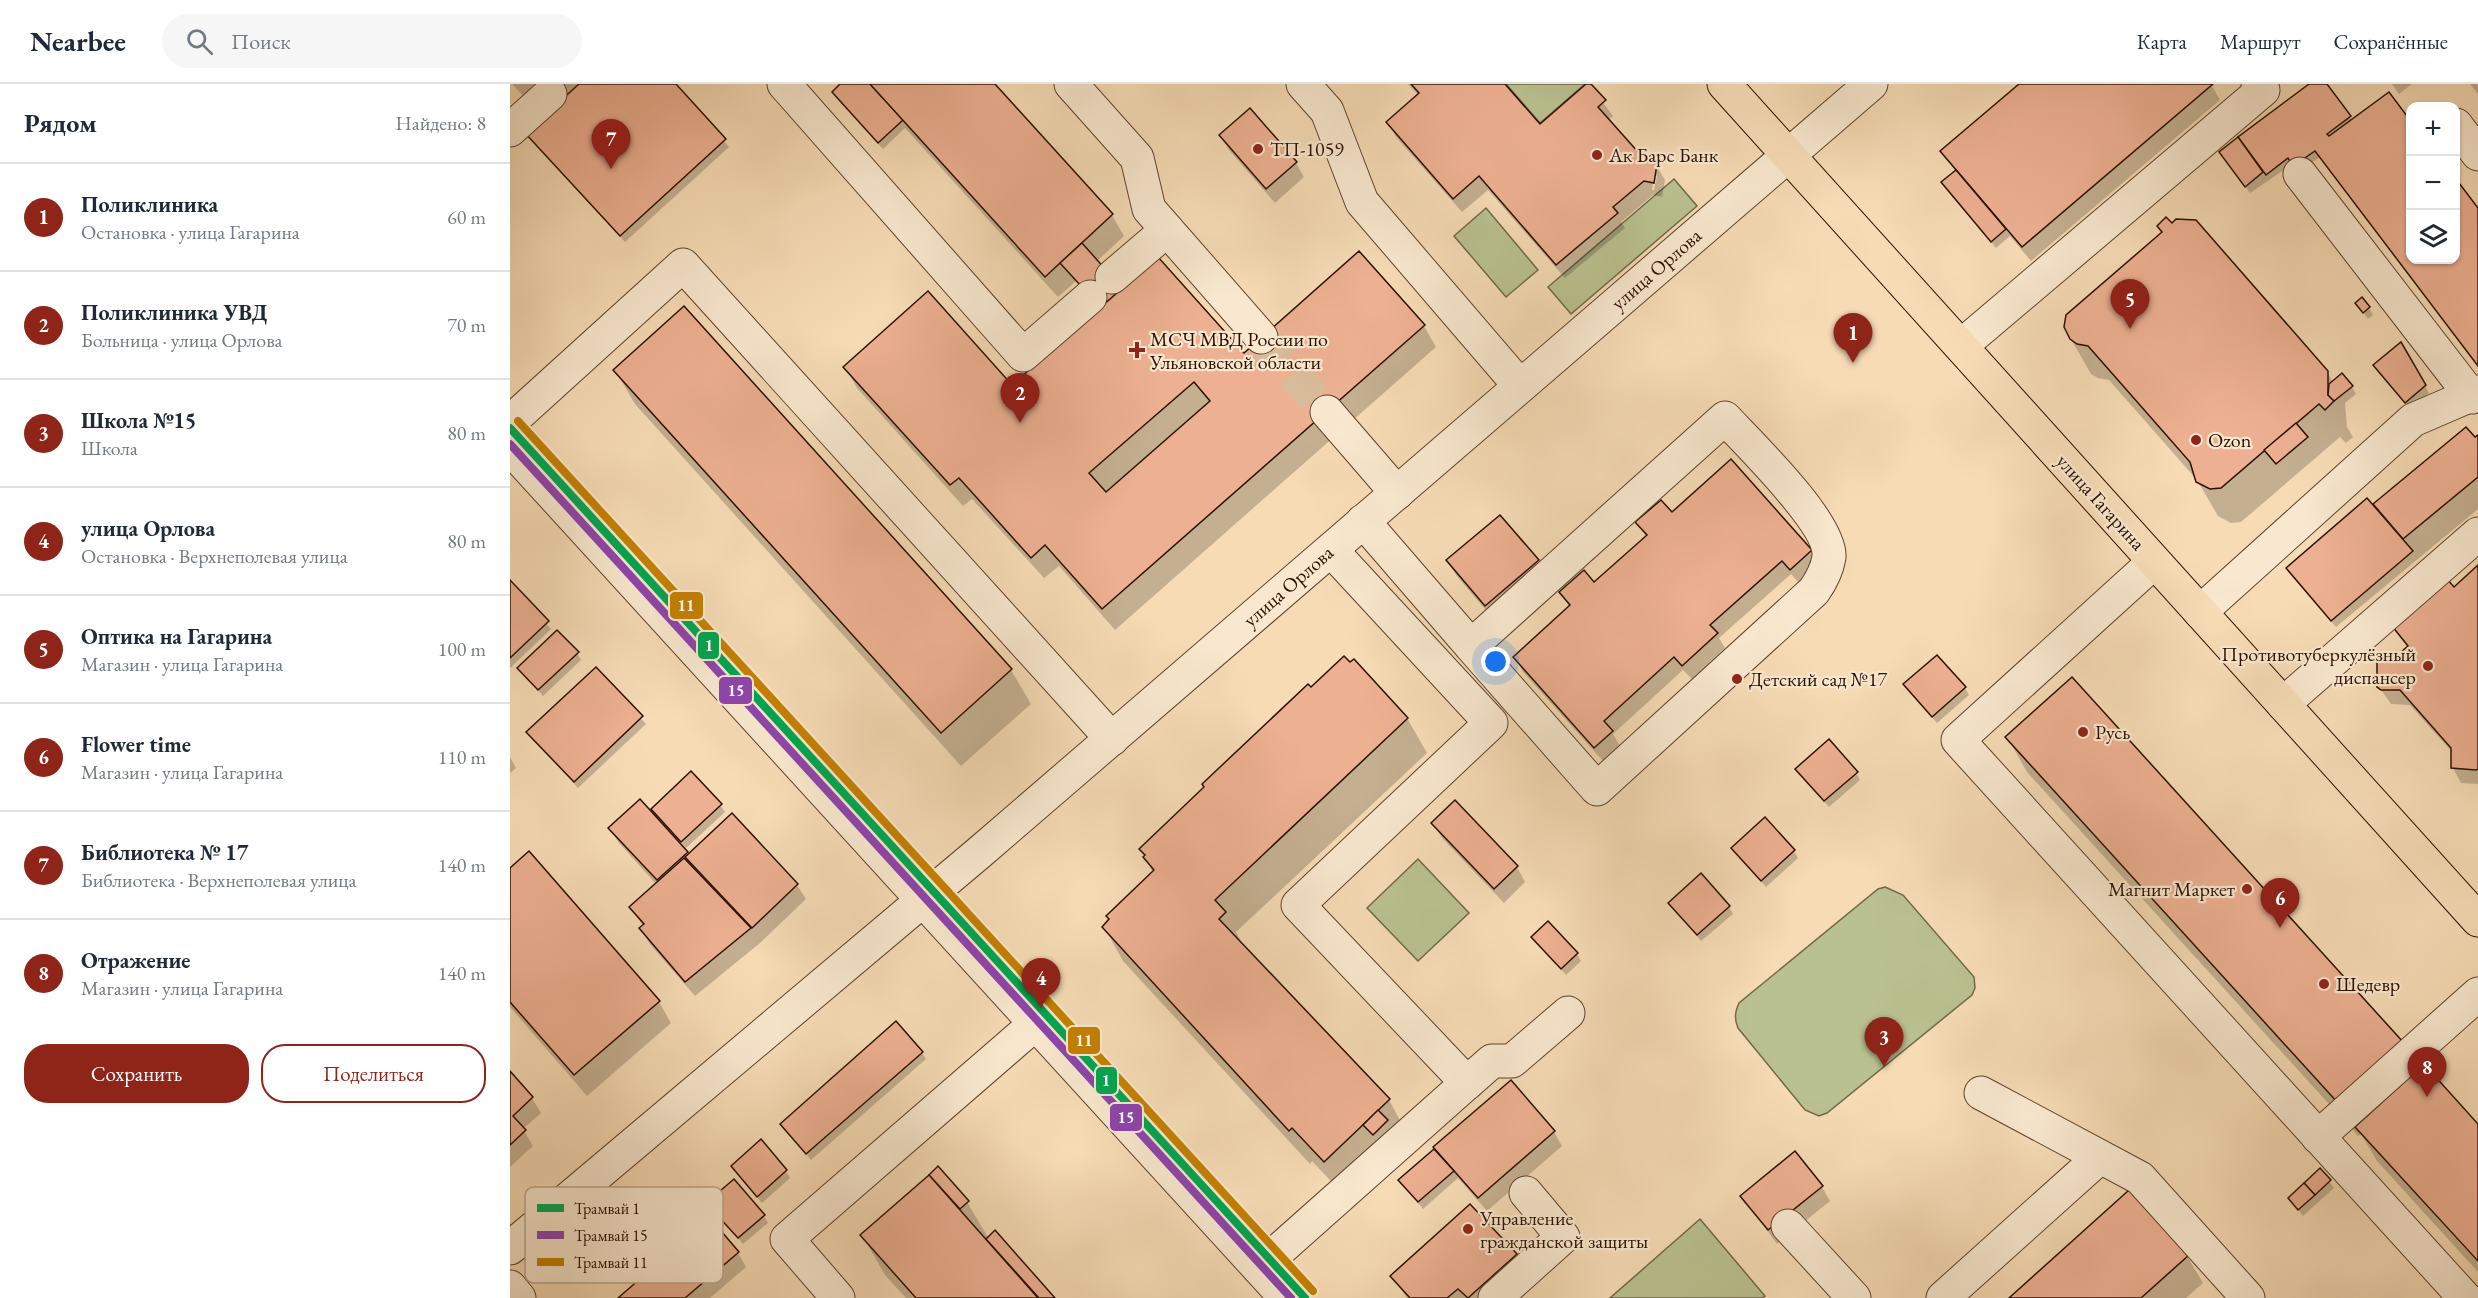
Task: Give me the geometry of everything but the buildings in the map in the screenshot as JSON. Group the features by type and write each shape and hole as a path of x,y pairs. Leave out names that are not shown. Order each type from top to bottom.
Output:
{"main road":[{"name":"улица Гагарина","path":"1724,84 2478,920"}],"street":[{"path":"784,84 1023,355 1167,230"},
{"path":"1071,84 1137,158 1149,209 1261,337"},
{"path":"1303,84 1327,111 1362,202 1520,386"},
{"name":"улица Орлова","path":"582,1187 1112,739 1871,84"},
{"path":"1961,346 2263,90 2258,84"},
{"path":"510,130 550,94"},
{"path":"2460,130 2478,154"},
{"path":"2200,612 2413,420 2475,395 2300,174"},
{"path":"510,422 683,265 1112,739"},
{"path":"1327,412 1397,493"},
{"path":"1363,521 1472,646 1597,789 1814,591 1823,578 1829,556 1824,537 1813,517 1725,418 1472,646"},
{"path":"510,448 1286,1298"},
{"path":"2283,704 2478,534"},
{"path":"1331,550 1491,723 1298,905 1467,1083"},
{"path":"2154,562 1958,740 2464,1298"},
{"path":"2319,1137 2478,994"},
{"path":"1259,1268 1492,1061 1512,1061 1568,1013"},
{"path":"838,1298 787,1239 1035,1023"},
{"path":"1981,1093 2140,1178 2248,1298"},
{"path":"1943,1298 2100,1157"},
{"path":"1495,1298 1563,1237 1526,1193"},
{"path":"1788,1226 1854,1298"},
{"name":"улица Орлова","path":"510,1248 525,1235"},
{"path":"510,1287 519,1298"}],"green space":[{"path":"1506,84 1585,84 1540,123"},
{"path":"1674,179 1697,206 1571,314 1548,287"},
{"path":"1486,208 1538,270 1506,297 1454,236"},
{"path":"1418,859 1469,913 1418,961 1367,908"},
{"path":"1885,887 1903,895 1974,977 1975,988 1972,995 1827,1113 1819,1116 1805,1110 1738,1028 1737,1009 1739,1003 1878,889"},
{"path":"1700,1219 1765,1296 1762,1298 1610,1298"}],"tunnel":[{"path":"1261,337 1327,412"}],"tram line":[{"name":"11","path":"518,421 1313,1291"},
{"name":"1","path":"510,428 1305,1298"},
{"name":"15","path":"510,444 1291,1298"}],"place":[{"name":"ТП-1059","path":"1258,149"},
{"name":"Ак Барс Банк","path":"1597,155"},
{"name":"Библиотека № 17","path":"611,169"},
{"name":"Оптика на Гагарина","path":"2130,329"},
{"name":"МСЧ МВД России по Ульяновской области","path":"1137,350"},
{"name":"Поликлиника","path":"1853,363"},
{"name":"Поликлиника УВД","path":"1020,423"},
{"name":"Ozon","path":"2196,440"},
{"name":"Противотуберкулёзный диспансер","path":"2428,666"},
{"name":"Детский сад №17","path":"1737,679"},
{"name":"Русь","path":"2083,732"},
{"name":"Магнит Маркет","path":"2247,889"},
{"name":"Flower time","path":"2280,928"},
{"name":"Шедевр","path":"2324,984"},
{"name":"улица Орлова","path":"1041,1008"},
{"name":"Школа №15","path":"1884,1067"},
{"name":"Отражение","path":"2427,1097"},
{"name":"Управление гражданской защиты","path":"1468,1229"}]}
